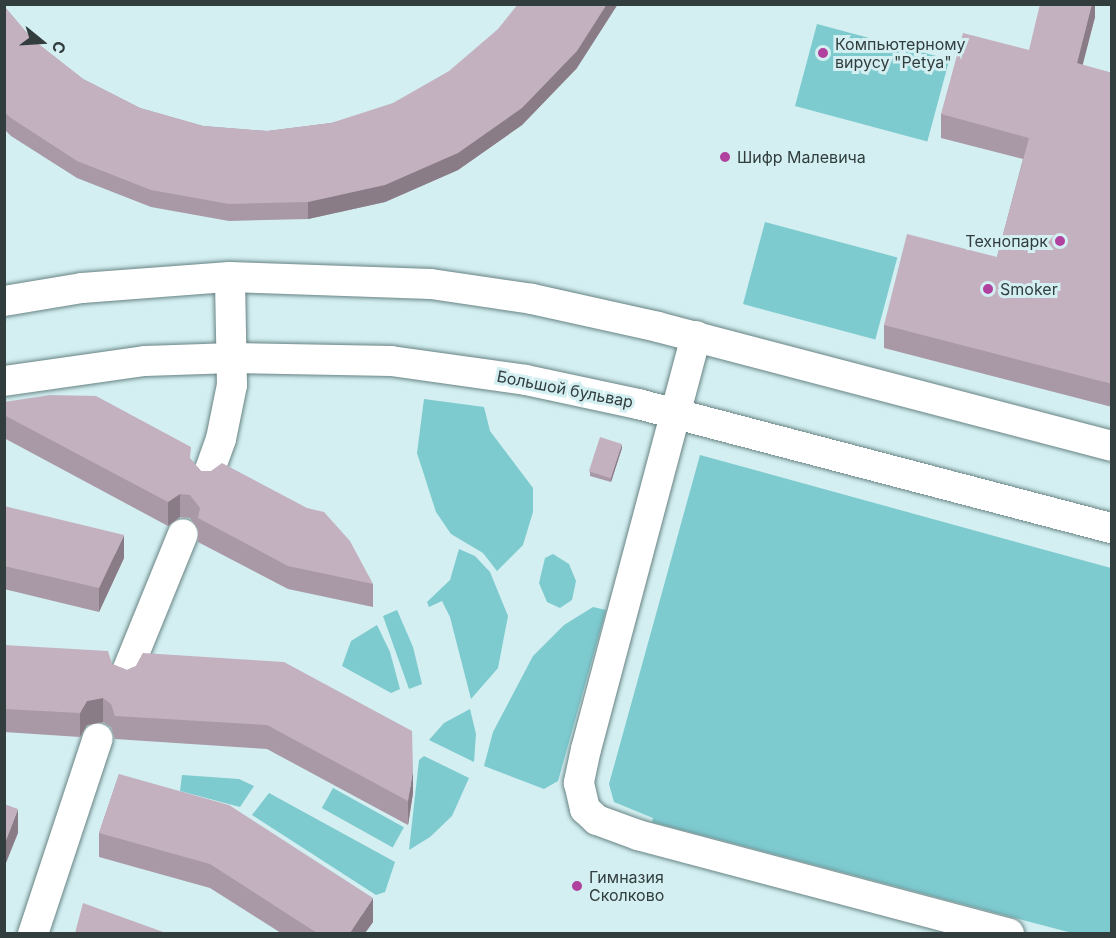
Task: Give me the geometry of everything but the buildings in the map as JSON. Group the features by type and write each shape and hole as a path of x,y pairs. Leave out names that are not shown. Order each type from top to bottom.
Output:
{"street":[{"path":"207,478 225,426 232,358 230,277"},
{"path":"4,301 93,286 230,277 431,284 532,299 696,336 1112,446"},
{"path":"696,336 586,749 579,783 585,809 597,820 638,835 1009,933"},
{"name":"Большой бульвар","path":"4,381 145,361 232,358 391,361 526,380 675,414 1112,528"},
{"path":"125,676 183,534"},
{"path":"33,933 98,738"}],"shaded area":[{"path":"817,24 949,59 927,142 795,106"},
{"path":"765,222 897,257 875,340 743,304"},
{"path":"424,399 484,407 490,431 533,488 533,512 523,545 497,571 483,553 451,534 436,512 417,453"},
{"path":"700,455 1111,568 1111,933 1072,933 652,822 653,818 614,802 609,784"},
{"path":"459,549 475,556 490,572 508,616 498,668 471,699 450,617 442,601 429,607 427,602 450,580"},
{"path":"553,554 569,564 576,581 572,600 560,608 547,602 539,583 545,558"},
{"path":"593,607 606,610 558,781 544,789 484,766 493,732 533,656 564,625"},
{"path":"397,610 413,647 422,684 409,689 383,616"},
{"path":"377,625 390,652 400,689 391,693 342,666 351,641"},
{"path":"470,709 476,734 474,762 429,740 444,723"},
{"path":"424,756 469,778 452,816 430,837 409,850 419,760"},
{"path":"182,775 239,779 254,786 240,807 180,791"},
{"path":"333,788 404,827 393,847 322,808"},
{"path":"269,793 395,862 385,892 376,895 252,815"}],"place":[{"name":"Компьютерному вирусу \"Petya\"","path":"823,53"},
{"name":"Шифр Малевича","path":"725,157"},
{"name":"Технопарк","path":"1060,241"},
{"name":"Smoker","path":"988,289"},
{"name":"Гимназия Сколково","path":"577,886"}]}
